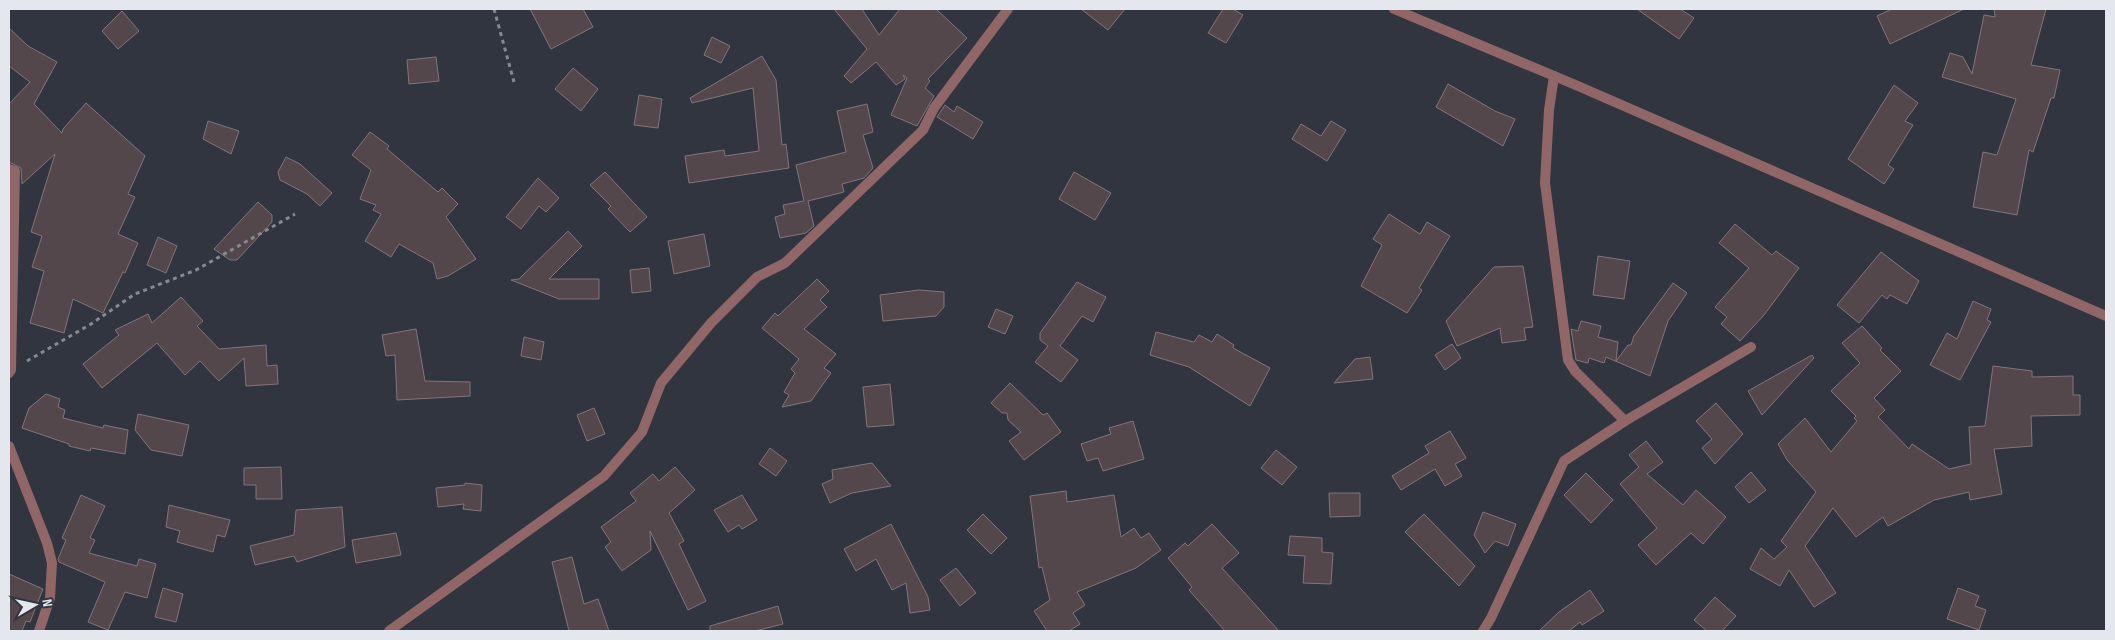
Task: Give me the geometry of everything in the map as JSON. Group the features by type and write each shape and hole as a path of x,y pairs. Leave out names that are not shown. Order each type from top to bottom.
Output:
{"street":[{"path":"389,631 604,476 642,432 661,383 710,323 758,277 785,263 922,130 934,108 1008,9"},
{"path":"1394,9 1554,76 2106,316"},
{"path":"1554,76 1548,110 1545,183 1568,360 1575,371 1624,421"},
{"path":"9,169 15,170 10,372"},
{"path":"1482,631 1491,618 1564,461 1624,421 1750,347"},
{"path":"9,446 46,543 52,564 50,598 39,631"}],"path":[{"path":"494,9 514,82"},
{"path":"10,372 91,324 135,294 196,270 294,214"}],"building":[{"path":"530,9 583,9 593,27 551,49"},
{"path":"834,9 862,9 879,35 900,9 936,9 967,38 928,79 930,81 925,88 934,96 917,126 891,115 907,78 903,75 905,79 896,85 876,62 851,83 844,76 867,49"},
{"path":"1081,9 1125,9 1108,30"},
{"path":"1223,9 1233,9 1243,15 1226,43 1208,33"},
{"path":"1637,9 1680,9 1694,18 1679,39"},
{"path":"1892,9 1964,9 1890,44 1877,16"},
{"path":"1994,9 2046,9 2031,65 2060,70 2054,98 2051,98 2033,152 2029,150 2017,215 1973,207 1983,152 1997,155 2016,99 1942,77 1950,53 1963,57 1972,74 1984,15 1995,17"},
{"path":"122,11 139,31 118,49 102,31"},
{"path":"9,28 28,46 57,62 34,104 62,133 63,129 86,103 145,156 128,194 135,197 118,234 138,243 125,273 123,272 103,313 73,299 64,333 30,323 44,271 32,267 42,236 31,232 55,154 22,184 21,168 9,162 9,104 30,82 9,66"},
{"path":"712,37 730,46 721,63 704,55"},
{"path":"762,56 776,80 782,145 786,144 789,168 689,183 685,156 724,150 725,156 759,151 753,88 692,103 690,98"},
{"path":"436,57 439,81 409,84 407,60"},
{"path":"573,68 598,89 581,111 555,89"},
{"path":"1448,84 1495,111 1515,119 1503,146 1436,107"},
{"path":"1894,85 1918,103 1905,121 1913,125 1888,165 1894,169 1884,184 1848,159"},
{"path":"639,95 662,99 658,128 634,125"},
{"path":"867,104 873,132 863,135 873,168 864,178 842,184 844,192 808,201 814,226 806,233 780,238 775,217 785,214 783,205 804,201 796,165 846,152 837,111"},
{"path":"945,105 954,112 957,106 983,122 973,139 937,117"},
{"path":"208,121 239,131 231,154 203,139"},
{"path":"1331,121 1346,130 1327,161 1292,139 1301,124 1321,136"},
{"path":"370,132 389,146 387,149 438,192 442,188 458,204 446,217 476,259 448,276 437,279 433,263 399,244 391,257 365,241 381,214 373,210 376,205 360,199 371,170 352,155"},
{"path":"286,157 300,164 332,193 320,206 307,194 280,180 278,172"},
{"path":"605,172 647,217 630,232 608,209 611,206 590,185"},
{"path":"1074,172 1111,193 1095,220 1059,199"},
{"path":"538,178 559,198 546,212 539,206 521,229 506,217"},
{"path":"258,202 272,215 272,222 237,260 230,260 214,249"},
{"path":"1389,214 1420,234 1427,222 1450,236 1419,288 1422,290 1407,313 1361,286 1382,245 1373,239"},
{"path":"1735,224 1772,255 1776,251 1799,268 1764,315 1740,341 1721,324 1727,317 1715,307 1749,268 1719,243"},
{"path":"568,231 582,246 549,279 599,279 599,299 559,299 511,280 519,279"},
{"path":"704,234 710,266 674,274 668,241"},
{"path":"158,237 177,246 166,273 147,265"},
{"path":"1881,252 1919,281 1907,304 1890,295 1887,299 1882,295 1859,323 1837,305"},
{"path":"1598,256 1630,261 1624,299 1593,295"},
{"path":"1523,266 1533,327 1524,328 1526,340 1502,343 1500,328 1457,346 1446,321 1494,267"},
{"path":"649,268 651,291 632,293 630,270"},
{"path":"817,279 829,291 820,300 827,307 804,329 836,354 824,368 831,373 811,401 782,407 789,395 784,392 795,373 791,369 799,359 762,328 775,313 778,316"},
{"path":"1077,282 1106,297 1093,322 1082,316 1060,346 1078,360 1061,382 1035,362 1048,346 1040,340 1040,333"},
{"path":"1673,283 1687,293 1668,321 1650,376 1606,357 1604,363 1589,358 1588,363 1576,360 1571,329 1578,331 1581,321 1601,326 1598,337 1618,342 1616,361 1628,345 1631,345 1634,336"},
{"path":"919,290 944,292 944,307 936,316 883,321 880,295"},
{"path":"181,297 203,321 197,326 219,349 266,345 267,366 277,365 278,384 246,386 244,358 219,381 200,361 185,375 157,343 102,388 83,364 119,335 115,330 148,314 152,323"},
{"path":"1973,301 1991,309 1987,320 1991,322 1960,380 1930,365 1947,333 1957,339"},
{"path":"996,309 1013,316 1005,334 988,327"},
{"path":"1862,326 1882,348 1880,350 1901,371 1874,398 1885,410 1878,417 1909,449 1912,444 1949,469 1971,464 1969,427 1985,426 1993,366 2032,371 2032,377 2073,376 2073,395 2080,395 2080,415 2031,416 2032,446 1994,449 2002,494 1970,500 1969,492 1934,500 1888,526 1883,517 1856,537 1833,508 1805,546 1836,593 1814,607 1789,570 1780,586 1750,569 1761,548 1774,559 1787,547 1781,541 1816,492 1787,460 1778,444 1805,418 1831,452 1857,421 1854,418 1856,416 1831,391 1860,363 1842,343"},
{"path":"416,329 425,381 470,382 470,396 397,400 395,355 386,356 382,335"},
{"path":"1156,332 1194,342 1199,335 1212,342 1217,334 1234,345 1233,348 1270,368 1250,406 1189,367 1150,355"},
{"path":"524,337 544,342 541,360 521,356"},
{"path":"1452,344 1461,358 1445,370 1435,355"},
{"path":"1812,355 1814,358 1762,415 1748,391"},
{"path":"1370,357 1373,379 1334,383 1355,359"},
{"path":"1010,383 1043,415 1047,413 1061,432 1024,460 1009,441 1021,432 1008,420 1007,413 1002,413 991,403"},
{"path":"890,384 894,425 867,427 863,387"},
{"path":"46,394 60,399 58,407 65,410 63,418 103,428 104,425 128,430 125,454 91,448 90,451 69,446 69,444 22,428 29,408"},
{"path":"1716,403 1743,434 1715,464 1702,448 1712,439 1696,421"},
{"path":"594,408 605,434 587,441 577,415"},
{"path":"138,414 189,425 182,456 151,450 135,430"},
{"path":"1133,421 1144,459 1103,471 1098,458 1087,461 1081,444 1111,434 1109,428"},
{"path":"1450,431 1466,458 1455,464 1462,476 1445,486 1435,469 1401,490 1392,476 1429,453 1425,446"},
{"path":"1646,441 1663,462 1647,474 1683,505 1696,490 1726,517 1703,544 1691,533 1656,565 1638,545 1657,528 1620,484 1639,467 1629,455"},
{"path":"770,448 787,461 776,476 759,464"},
{"path":"1276,450 1297,467 1282,485 1261,468"},
{"path":"872,463 891,486 852,493 830,503 822,484 833,479 832,470"},
{"path":"281,467 282,499 256,499 256,485 244,485 244,468"},
{"path":"675,467 695,490 669,513 684,541 679,544 706,601 688,610 650,531 651,550 622,571 605,547 611,542 601,527 636,501 630,493 653,474 659,481"},
{"path":"1751,472 1766,490 1749,503 1735,487"},
{"path":"1586,473 1613,500 1591,523 1564,495"},
{"path":"465,483 482,485 481,511 463,509 464,504 438,507 436,488 465,485"},
{"path":"1066,491 1067,502 1114,495 1121,537 1134,528 1141,538 1149,533 1161,550 1136,568 1077,592 1085,605 1073,613 1080,624 1069,631 1047,631 1034,611 1050,600 1042,567 1039,568 1030,496"},
{"path":"1329,493 1360,493 1360,516 1330,517"},
{"path":"81,495 105,506 90,538 95,540 89,553 137,566 139,559 156,564 147,598 125,592 108,630 88,622 105,582 59,562 58,559 66,540 62,538"},
{"path":"742,495 757,520 742,529 739,525 728,532 714,510"},
{"path":"169,505 230,520 225,537 217,535 213,552 177,542 180,531 166,527"},
{"path":"342,507 345,547 297,562 294,556 255,565 250,546 294,535 296,510"},
{"path":"1483,512 1516,524 1508,546 1495,541 1485,553 1474,535"},
{"path":"983,514 1007,538 991,554 967,530"},
{"path":"1424,514 1475,566 1459,586 1405,532"},
{"path":"891,524 928,597 930,610 910,613 906,583 892,590 876,559 856,571 844,549"},
{"path":"1212,524 1239,553 1222,568 1279,631 1225,631 1189,590 1192,587 1168,558 1185,543 1188,546"},
{"path":"396,533 401,555 356,563 352,540"},
{"path":"1290,536 1322,538 1322,552 1333,553 1331,584 1303,583 1305,556 1288,555"},
{"path":"572,557 584,604 598,599 609,631 569,631 552,562"},
{"path":"956,568 976,593 960,606 940,580"},
{"path":"9,574 43,589 30,622 26,621 22,631 9,631"},
{"path":"163,588 183,594 176,622 155,617"},
{"path":"1958,588 1979,596 1975,606 1986,610 1979,630 1947,619"},
{"path":"1590,590 1604,611 1582,625 1580,622 1569,631 1539,631 1559,612"},
{"path":"1715,597 1736,616 1722,631 1707,631 1694,620"},
{"path":"778,606 783,624 755,631 710,631 710,626"}]}
